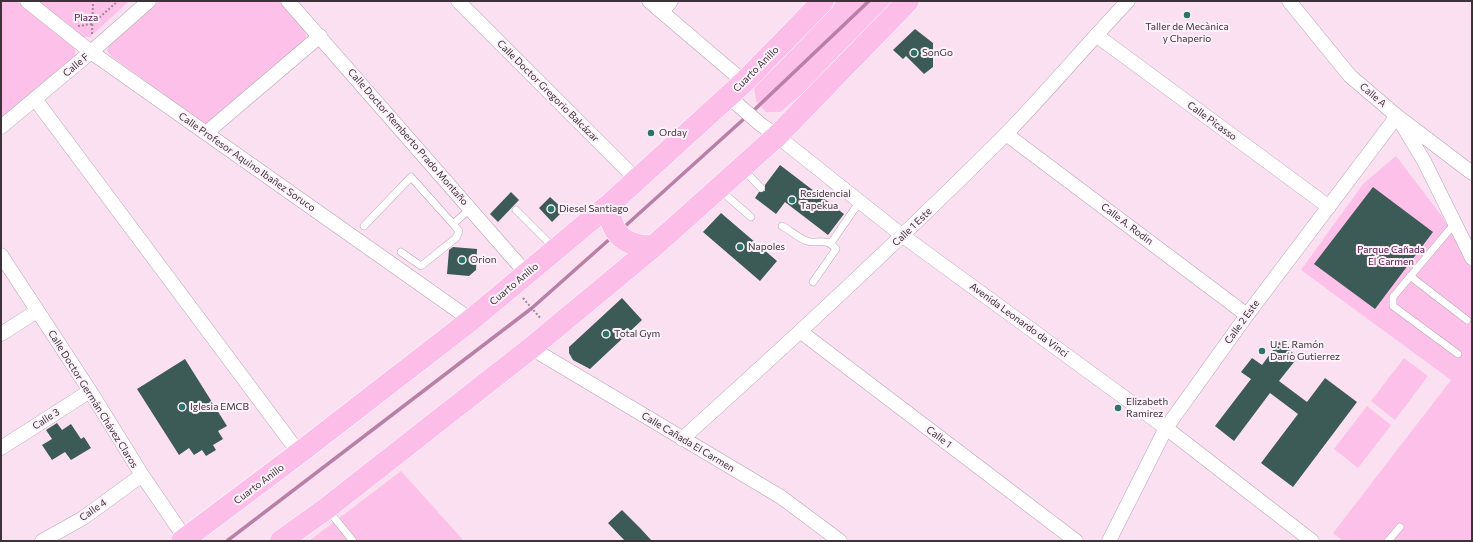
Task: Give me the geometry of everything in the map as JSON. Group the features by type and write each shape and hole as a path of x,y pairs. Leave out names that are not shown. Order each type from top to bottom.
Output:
{"highway":[{"name":"Cuarto Anillo","path":"185,540 471,320 638,181 738,96 823,1"},
{"path":"282,541 327,508 531,348 654,246 741,168 768,130 908,1"},
{"path":"610,204 611,222 617,238 626,251 629,259 629,267"},
{"path":"582,227 597,228 617,238 640,246 654,246"}],"street":[{"name":"Calle Profesor Aquino Ibañez Soruco","path":"26,1 91,52 471,320"},
{"name":"Calle F","path":"1,127 91,52 149,1"},
{"name":"Calle Doctor Remberto Prado Montaño","path":"288,1 526,273"},
{"name":"Calle Doctor Gregorio Balcázar","path":"458,1 638,181"},
{"name":"Avenida Leonardo da Vinci","path":"649,1 666,6 738,96 768,130 903,236 1166,428 1312,541"},
{"name":"Calle 1 Este","path":"682,439 801,332 903,236 1006,134 1128,1"},
{"name":"Calle A","path":"1289,1 1350,76 1397,116 1472,173"},
{"name":"Calle Picasso","path":"1096,35 1328,207"},
{"path":"206,133 320,36"},
{"path":"35,99 299,453"},
{"path":"1397,116 1424,161 1472,258"},
{"name":"Calle 2 Este","path":"1109,541 1166,428 1247,314 1397,116"},
{"name":"Calle A. Rodin","path":"1006,134 1247,314"},
{"name":"Calle Doctor Germán Chávez Claros","path":"1,255 185,540"},
{"path":"1,334 38,311"},
{"name":"Calle 1","path":"801,332 1076,541"},
{"name":"Calle Cañada El Carmen","path":"531,348 786,500 840,541"},
{"name":"Calle 3","path":"1,448 90,391"},
{"name":"Calle 4","path":"42,541 83,518 142,475"}],"lane":[{"path":"741,168 761,188"},
{"path":"364,226 411,177 459,231 459,235 421,266 401,252"},
{"path":"718,189 751,217"},
{"path":"831,243 860,201"},
{"path":"453,224 470,209"},
{"path":"516,210 555,249"},
{"path":"1455,223 1393,297 1393,306 1458,354"},
{"path":"782,226 806,240 820,240 831,243 836,250 813,282"},
{"path":"400,270 410,258"},
{"path":"1410,276 1467,320"},
{"path":"327,508 353,541"},
{"path":"1388,541 1400,527"}],"path":[{"path":"93,1 92,24 118,1"},
{"path":"526,302 537,315"}],"green space":[{"path":"1,1 17,1 75,47 75,58 1,121"},
{"name":"Plaza","path":"38,1 129,1 90,37 80,37"},
{"path":"158,1 279,1 304,30 306,41 207,123 204,123 111,56 107,51 109,44"},
{"path":"837,1 895,1 812,86 780,112 766,112 756,101 754,87"},
{"name":"Parque Cañada El Carmen","path":"1396,156 1441,215 1472,264 1472,541 1343,541 1333,533 1451,380 1301,270 1363,184"},
{"path":"1404,358 1428,376 1395,420 1371,401"},
{"path":"1367,406 1391,425 1358,468 1334,449"},
{"path":"401,471 464,541 309,541"}],"building":[{"name":"SonGo","path":"915,29 933,43 933,67 924,74 906,56 903,59 893,50"},
{"name":"Residencial Tapekua","path":"780,165 844,214 828,235 785,202 776,214 755,198 759,192 765,191 765,185"},
{"path":"1373,187 1433,232 1375,309 1314,264"},
{"path":"511,192 519,200 498,222 490,214"},
{"name":"Diesel Santiago","path":"550,197 564,210 552,222 539,208"},
{"name":"Napoles","path":"721,213 777,261 760,281 703,232"},
{"name":"Orion","path":"453,247 477,249 476,270 469,276 447,274 449,250"},
{"name":"Total Gym","path":"622,298 642,320 590,369 573,360 569,353 569,347"},
{"path":"1279,342 1298,357 1279,381 1307,402 1325,378 1357,402 1293,487 1261,463 1298,414 1270,393 1234,441 1215,426 1251,379 1241,372 1252,358 1262,365"},
{"name":"Iglesia EMCB","path":"185,359 227,426 218,431 223,439 213,445 216,450 206,456 202,450 194,455 189,448 179,455 137,389"},
{"path":"57,423 62,430 71,424 81,439 84,437 91,448 71,460 65,452 52,460 42,445 52,439 46,430"},
{"path":"622,510 652,541 625,541 608,523"}],"waterway":[{"path":"751,113 869,1"},
{"path":"623,228 746,117"},
{"path":"227,541 532,308 612,237"}],"place":[{"name":"Taller de Mecànica y Chaperio","path":"1187,15"},
{"name":"SonGo","path":"914,53"},
{"name":"Orday","path":"651,133"},
{"name":"Residencial Tapekua","path":"792,200"},
{"name":"Diesel Santiago","path":"551,209"},
{"name":"Napoles","path":"740,247"},
{"name":"Orion","path":"462,260"},
{"name":"Total Gym","path":"606,334"},
{"name":"U. E. Ramón Darío Gutierrez","path":"1262,351"},
{"name":"Iglesia EMCB","path":"182,407"},
{"name":"Elizabeth Ramirez","path":"1118,408"}]}
